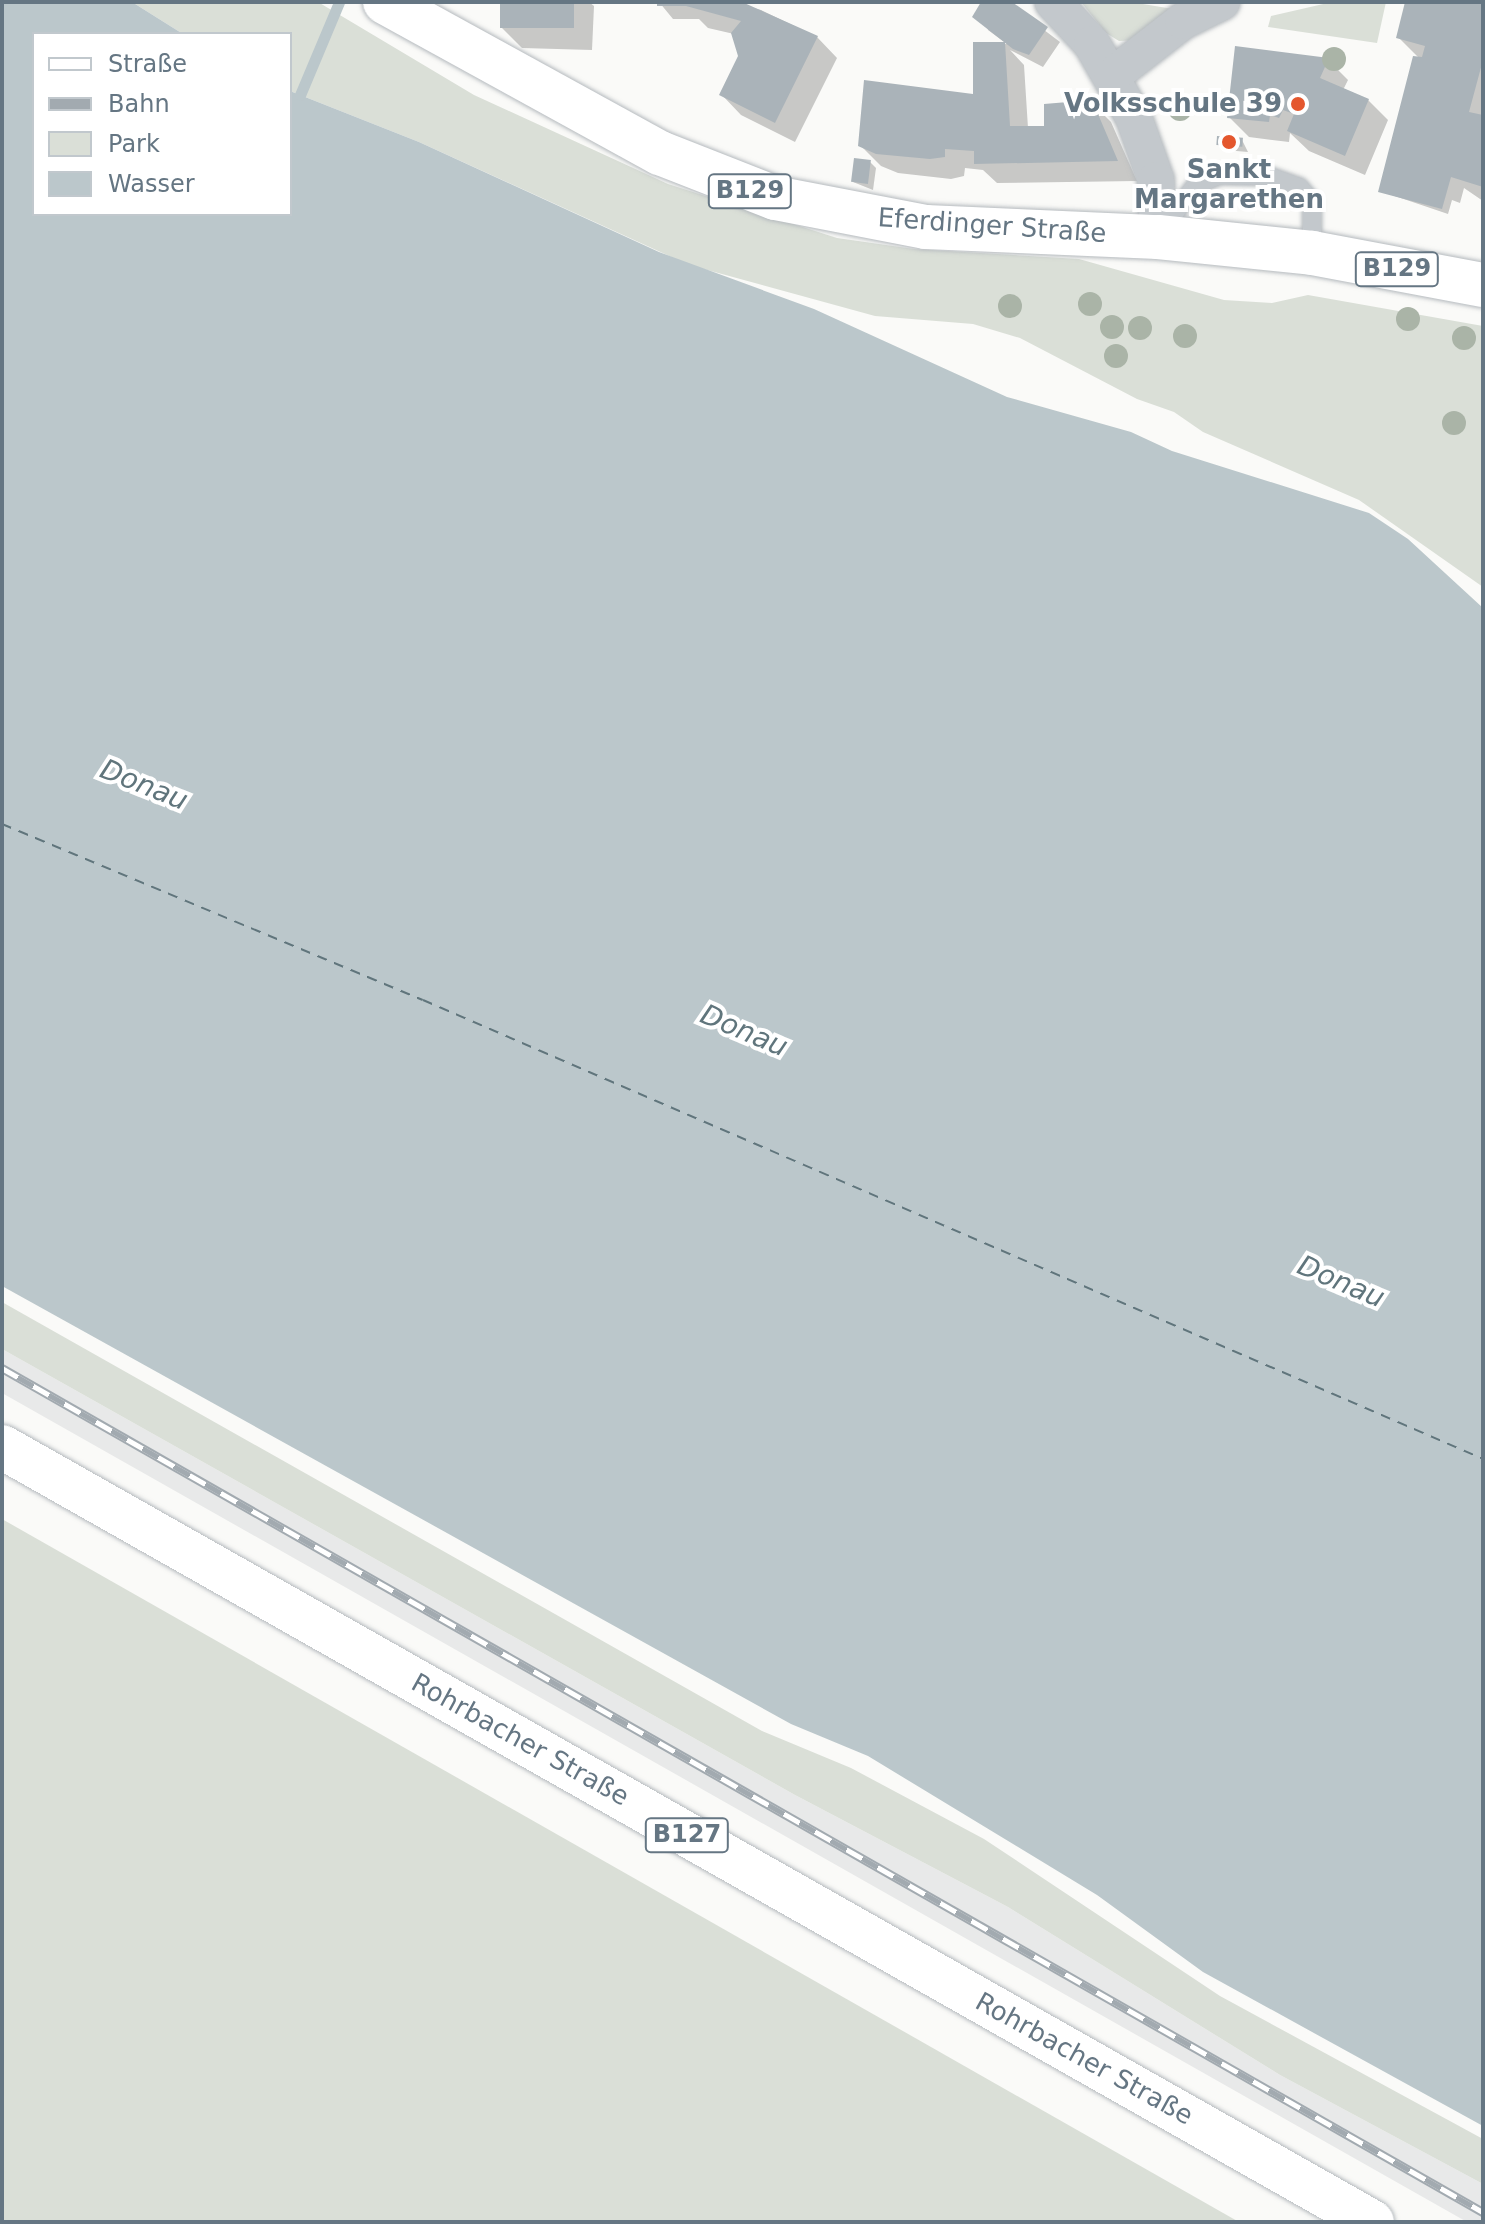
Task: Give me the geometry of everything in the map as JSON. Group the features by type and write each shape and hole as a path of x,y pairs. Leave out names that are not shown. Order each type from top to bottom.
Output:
{"main road":[{"name":"Eferdinger Straße","path":"385,2 614,130 744,189 824,211 926,227 1158,237 1312,253"},
{"name":"B129","path":"1312,253 1483,285"},
{"name":"Rohrbacher Straße","path":"2,1447 1372,2222"}],"street":[{"path":"1053,2 1092,44 1112,76 1152,161 1158,237"},
{"path":"1112,76 1183,21 1222,2"}],"lane":[{"path":"1158,237 1197,184 1221,175 1257,174 1288,181 1312,202 1312,253"}],"shaded area":[{"path":"2,1349 795,1795 1008,1907 1280,2075 1483,2184 1483,2222 1467,2222 2,1393"}],"green space":[{"path":"132,2 318,2 474,95 668,184 837,238 914,249 1079,259 1224,300 1272,303 1308,295 1483,326 1483,587 1359,500 1203,432 1174,412 1137,399 1020,338 973,324 875,316 689,265 419,142 292,92 292,32 180,32"},
{"path":"1081,2 1131,2 1173,9 1136,40 1119,41 1106,33"},
{"path":"1332,2 1386,2 1377,43 1268,27 1271,16"},
{"path":"2,1302 762,1731 851,1768 984,1839 1220,1996 1483,2139 1483,2184 1280,2075 1008,1907 795,1795 2,1349"},
{"path":"2,1519 1239,2222 2,2222"}],"water":[{"name":"Donau","path":"2,2 132,2 180,32 32,32 32,216 292,216 292,92 419,142 659,252 814,309 1007,397 1131,432 1172,451 1369,513 1408,539 1483,608 1483,2126 1203,1972 1097,1895 868,1756 791,1724 2,1286"}],"building":[{"path":"500,2 574,2 574,28 500,28"},
{"path":"657,2 742,2 818,36 775,123 719,95 738,56 731,33 741,21 686,6 657,6"},
{"path":"981,2 1012,2 1048,27 1029,55 1013,49 972,17"},
{"path":"1405,2 1483,2 1483,60 1469,112 1483,115 1483,187 1451,177 1442,209 1378,192 1413,56 1422,57 1425,46 1396,38"},
{"path":"973,42 1005,42 1010,126 1044,126 1044,104 1092,100 1118,161 974,164 974,151 945,149 945,157 930,159 876,154 858,146 864,80 973,94"},
{"name":"Volksschule 39","path":"1235,46 1329,58 1320,78 1369,99 1345,156 1287,131 1294,114 1283,110 1279,118 1270,115 1269,122 1227,118"},
{"name":"Sankt Margarethen","path":"1217,136 1243,138 1242,147 1216,145"},
{"path":"854,158 871,160 868,184 851,182"}],"waterway":[{"path":"300,95 339,2"}],"ferry route":[{"path":"2,824 423,1000 1483,1459"}],"railway":[{"path":"2,1368 1483,2212"}],"place":[{"name":"Volksschule 39","path":"1298,104"},
{"name":"Sankt Margarethen","path":"1229,142"}]}
